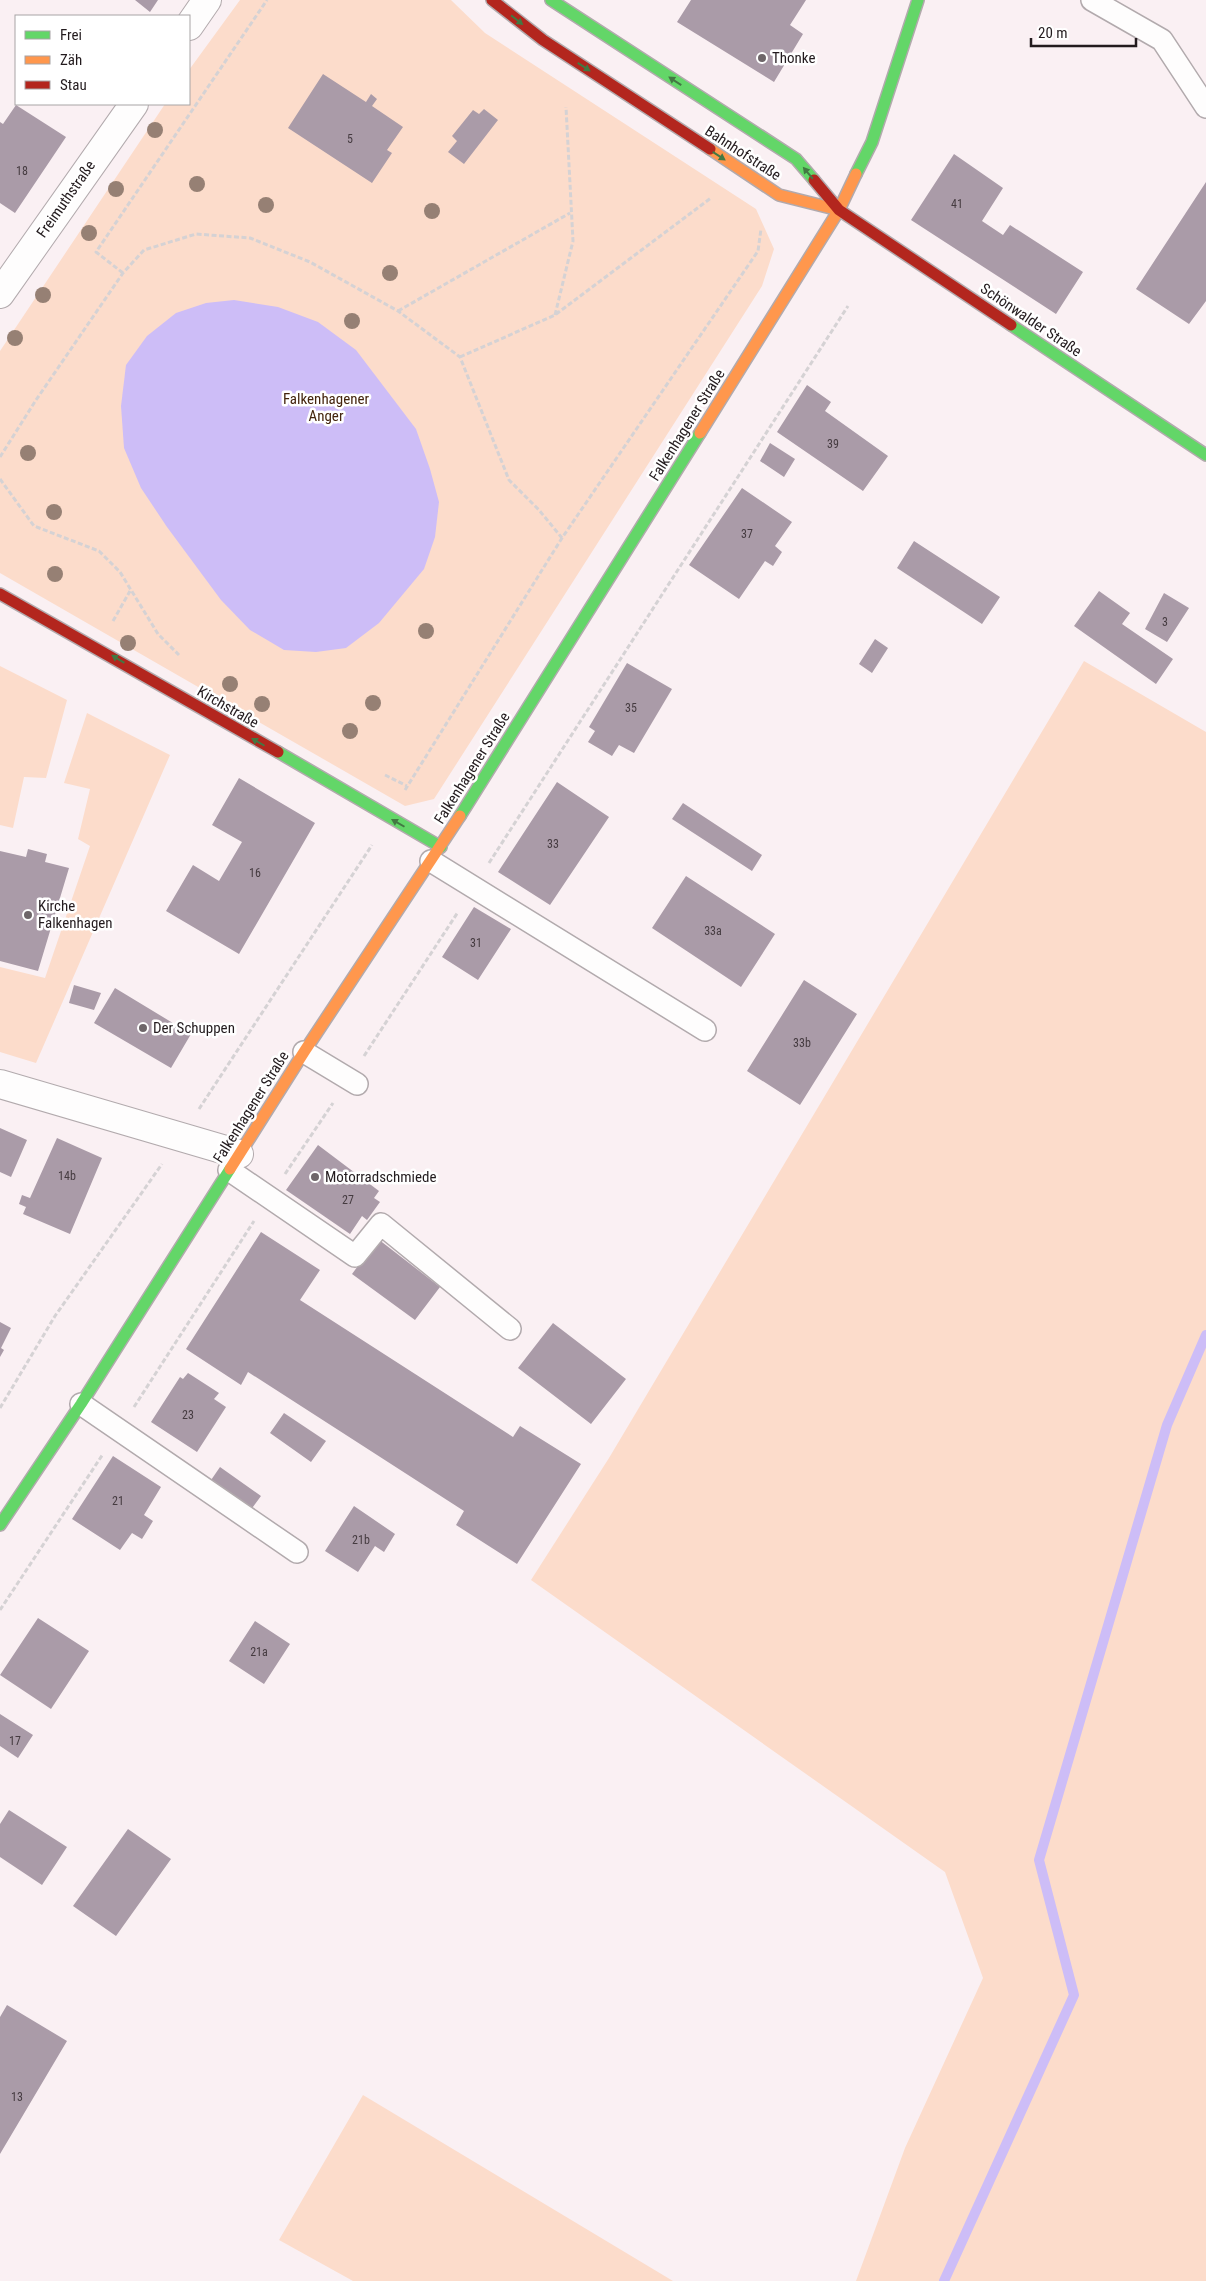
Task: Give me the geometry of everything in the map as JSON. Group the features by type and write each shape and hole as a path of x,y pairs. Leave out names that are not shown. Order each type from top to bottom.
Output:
{"main road":[{"name":"Bahnhofstraße","path":"492,0 543,40 778,195 839,210"},
{"name":"Bahnhofstraße","path":"552,0 796,159 839,210"},
{"name":"Falkenhagener Straße","path":"0,1526 81,1404 304,1052 436,854 839,210 872,142 918,0"},
{"name":"Schönwalder Straße","path":"839,210 1206,455"},
{"name":"Kirchstraße","path":"0,594 98,647 436,854"}],"street":[{"path":"190,25 207,0"},
{"name":"Freimuthstraße","path":"0,294 133,105"},
{"path":"0,1084 234,1162"}],"lane":[{"path":"1092,0 1162,40 1206,107"},
{"path":"436,854 473,888 705,1030"},
{"path":"304,1052 353,1082"},
{"path":"234,1162 268,1197 355,1256 381,1224 510,1329"},
{"path":"81,1404 296,1552"}],"path":[{"path":"123,273 96,252 267,0"},
{"path":"555,315 572,241 566,108"},
{"path":"460,357 555,315 711,198"},
{"path":"398,311 570,214"},
{"path":"0,457 36,400 123,273 144,250 196,234 250,238 310,262 398,311 460,357 509,480 539,510 562,538"},
{"path":"0,1610 268,1197 353,1082 473,888 848,306"},
{"path":"0,479 34,526 99,551 120,572 158,634 184,660"},
{"path":"382,773 407,786"}],"green space":[{"name":"Falkenhagener Anger","path":"240,0 451,0 485,33 756,209 774,249 762,286 434,799 405,806 0,573 0,351 164,105 190,105 190,69"},
{"path":"1084,661 1206,732 1206,2281 856,2281 905,2148 983,1978 945,1872 531,1580 609,1458"},
{"path":"0,666 67,700 46,778 24,777 13,828 0,825"},
{"path":"87,713 170,755 36,1063 0,1052 0,967 45,978 90,846 78,839 90,789 64,783"},
{"path":"363,2095 673,2281 353,2281 279,2240"}],"shaded area":[{"path":"234,300 278,307 318,322 356,350 416,429 430,469 439,502 435,537 424,569 379,623 346,648 316,652 284,650 250,630 221,600 167,527 141,488 124,448 121,406 126,365 147,336 176,313 206,303"}],"building":[{"path":"135,0 158,0 150,12"},
{"name":"Thonke","path":"691,0 806,0 790,25 803,34 774,82 677,22"},
{"path":"323,74 366,102 371,94 377,99 372,106 403,127 387,150 392,153 372,183 288,128"},
{"path":"16,105 66,137 15,213 0,203 0,122 3,124"},
{"path":"484,109 498,120 464,164 448,152 457,141 452,136 473,110 479,114"},
{"path":"954,154 1003,188 982,221 1003,235 1010,225 1083,272 1056,314 911,220"},
{"path":"1206,182 1206,301 1189,324 1136,289"},
{"path":"807,385 831,402 825,411 888,456 863,491 777,432"},
{"path":"770,443 795,459 784,477 760,461"},
{"path":"742,488 792,522 775,546 782,552 773,566 765,561 739,599 689,565"},
{"path":"914,541 1000,597 982,624 897,568"},
{"path":"1099,591 1130,613 1122,624 1173,659 1156,684 1074,626"},
{"path":"1164,593 1189,608 1167,642 1145,629"},
{"path":"875,639 888,648 872,673 859,664"},
{"path":"627,663 672,689 634,753 619,745 612,756 588,742 595,731 589,727"},
{"path":"239,778 315,823 239,954 166,911 193,865 219,881 242,842 212,825"},
{"path":"557,782 609,817 550,905 498,872"},
{"path":"683,803 762,855 752,871 672,819"},
{"name":"Kirche Falkenhagen","path":"28,849 47,854 45,862 69,868 38,971 0,961 0,851 26,857"},
{"path":"686,876 775,934 741,987 652,928"},
{"path":"474,907 511,929 478,980 442,957"},
{"path":"804,980 857,1014 800,1105 747,1071"},
{"path":"74,985 101,993 94,1010 69,1003"},
{"name":"Der Schuppen","path":"115,988 191,1034 171,1068 94,1023"},
{"path":"0,1128 27,1140 11,1177 0,1172"},
{"path":"57,1138 102,1158 70,1234 23,1214 26,1207 19,1204 22,1195 30,1198"},
{"path":"318,1145 379,1191 374,1198 380,1202 367,1220 362,1216 350,1234 286,1190"},
{"path":"261,1232 320,1270 300,1300 513,1437 520,1426 581,1464 517,1564 456,1525 464,1511 248,1372 241,1385 186,1349"},
{"path":"378,1239 440,1287 415,1320 352,1274"},
{"path":"0,1322 11,1328 1,1348 4,1350 0,1357"},
{"path":"553,1323 626,1379 591,1424 518,1368"},
{"path":"188,1373 219,1393 214,1399 226,1407 197,1452 151,1422 180,1377 183,1379"},
{"path":"284,1413 326,1441 311,1462 270,1433"},
{"path":"113,1456 161,1487 144,1515 153,1521 142,1539 132,1533 120,1550 72,1519"},
{"path":"220,1467 261,1496 250,1511 209,1483"},
{"path":"354,1506 395,1534 384,1552 375,1546 358,1572 325,1551"},
{"path":"38,1618 89,1651 51,1709 0,1675"},
{"path":"255,1621 290,1644 264,1684 229,1661"},
{"path":"0,1714 33,1735 18,1758 0,1746"},
{"path":"9,1810 67,1847 42,1885 0,1857 0,1824"},
{"path":"128,1829 171,1859 116,1936 73,1906"},
{"path":"7,2005 67,2041 0,2154 0,2017"}],"waterway":[{"path":"944,2281 1074,1995 1039,1860 1167,1425 1206,1335"}],"traffic: fast":[{"path":"551,0 796,159 814,180"},
{"path":"856,174 872,142 918,0"},
{"path":"1011,325 1206,455"},
{"path":"460,816 700,433"},
{"path":"278,752 441,847"},
{"path":"0,1525 81,1404 230,1169"}],"traffic: slow":[{"path":"710,149 779,195 839,210"},
{"path":"700,433 839,210 856,174"},
{"path":"230,1169 304,1052 460,816"}],"traffic: jam":[{"path":"492,0 543,40 710,149"},
{"path":"814,180 839,210 1011,325"},
{"path":"0,594 278,752"}],"place":[{"name":"Thonke","path":"762,58"},
{"name":"Kirche Falkenhagen","path":"28,915"},
{"name":"Der Schuppen","path":"143,1028"},
{"name":"Motorradschmiede","path":"315,1177"}]}
